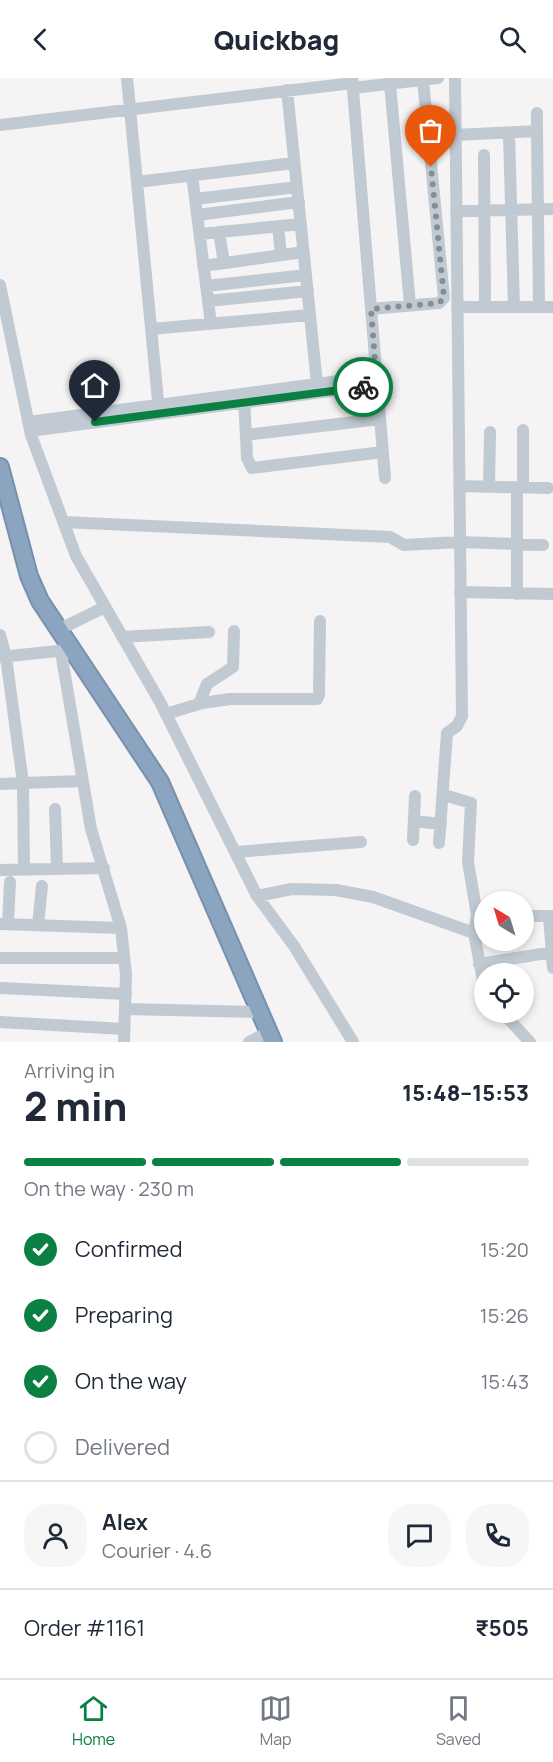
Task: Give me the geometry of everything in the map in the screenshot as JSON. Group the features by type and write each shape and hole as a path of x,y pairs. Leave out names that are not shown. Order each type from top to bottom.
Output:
{"highway":[{"path":"0,467 29,576 66,650 160,782 271,1037"}],"street":[{"path":"128,78 159,409"},
{"path":"0,125 287,90 353,83 390,84 438,78"},
{"path":"439,843 447,733 457,726 462,716 455,78"},
{"path":"371,309 439,303 444,298 423,80"},
{"path":"353,83 385,478"},
{"path":"390,84 410,305"},
{"path":"287,90 317,384"},
{"path":"537,113 539,307"},
{"path":"455,135 537,131"},
{"path":"509,134 514,307"},
{"path":"484,154 485,307"},
{"path":"137,182 294,163"},
{"path":"192,175 211,324"},
{"path":"195,199 297,187"},
{"path":"197,215 298,202"},
{"path":"456,211 553,209"},
{"path":"200,234 301,224"},
{"path":"278,226 281,255"},
{"path":"219,232 224,263"},
{"path":"204,266 304,252"},
{"path":"206,286 306,275"},
{"path":"0,285 6,342 29,427 76,556 166,714 257,896 294,946 353,1042"},
{"path":"208,301 308,291"},
{"path":"457,307 553,307"},
{"path":"151,330 310,315"},
{"path":"244,398 317,384 377,381"},
{"path":"29,427 377,381"},
{"path":"244,398 248,463 252,468 383,452"},
{"path":"246,435 380,419"},
{"path":"516,594 524,430"},
{"path":"489,486 490,432"},
{"path":"459,486 548,488"},
{"path":"63,522 390,537 404,544 460,542 543,545"},
{"path":"460,592 553,594"},
{"path":"58,630 105,607"},
{"path":"166,714 199,704 230,699 317,699 320,695 320,621"},
{"path":"199,704 207,684 233,667 234,631"},
{"path":"122,637 209,632"},
{"path":"0,635 23,783 24,869"},
{"path":"3,657 66,650 91,829 121,928 126,994 124,1042"},
{"path":"0,784 83,781"},
{"path":"444,795 471,803 468,861 475,891"},
{"path":"413,840 415,796"},
{"path":"55,809 57,867"},
{"path":"414,821 441,824"},
{"path":"236,852 361,842"},
{"path":"0,870 57,867 104,868"},
{"path":"10,882 4,924 121,928"},
{"path":"38,925 42,886"},
{"path":"257,896 292,889 336,890 373,897 474,933"},
{"path":"534,916 551,916 553,968"},
{"path":"485,963 552,952"},
{"path":"0,958 124,958"},
{"path":"0,988 126,994"},
{"path":"125,1010 260,1012"},
{"path":"0,1022 124,1029"},
{"path":"512,1023 530,1042"},
{"path":"249,1042 271,1037"}],"way so far":[{"path":"363,387 377,386 371,309 439,303 444,298 431,167"}],"route":[{"path":"95,422 363,387"}]}
